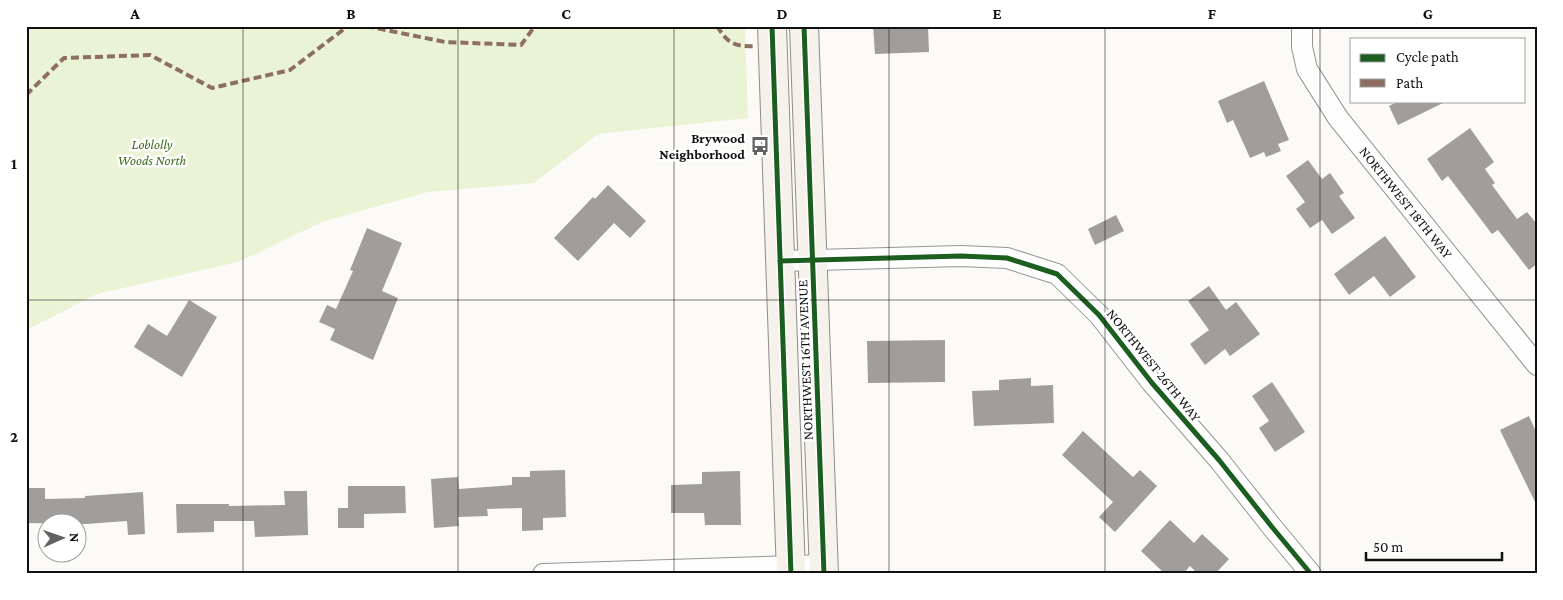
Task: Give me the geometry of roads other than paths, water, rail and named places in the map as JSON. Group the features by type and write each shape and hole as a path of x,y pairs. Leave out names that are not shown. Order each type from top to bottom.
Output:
{"main road":[{"name":"NORTHWEST 16TH AVENUE","path":"772,26 791,570"},
{"name":"NORTHWEST 16TH AVENUE","path":"804,26 824,570"}],"street":[{"name":"NORTHWEST 18TH WAY","path":"1302,26 1302,47 1307,68 1338,118 1537,366"},
{"name":"NORTHWEST 26TH WAY","path":"780,261 961,256 1007,258 1057,274 1099,315 1152,383 1219,460 1311,574"},
{"path":"543,574 824,570"}],"place":[{"name":"Brywood Neighborhood","path":"760,146"}],"park label":[{"name":"Loblolly Woods North","path":"152,152"}]}
